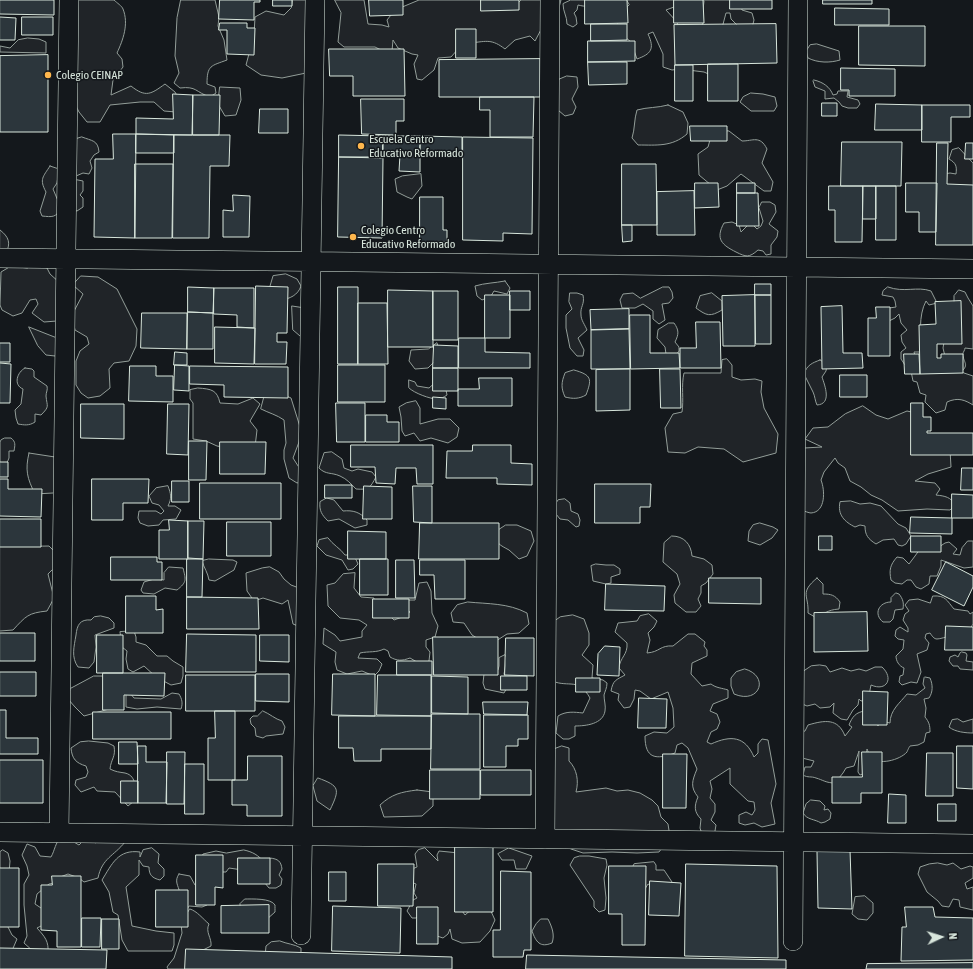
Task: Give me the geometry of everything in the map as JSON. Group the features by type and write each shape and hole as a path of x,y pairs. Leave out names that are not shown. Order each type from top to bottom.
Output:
{"street":[{"path":"59,833 68,0"},
{"path":"300,934 315,0"},
{"path":"545,839 550,0"},
{"path":"793,941 798,0"},
{"path":"0,258 973,269"},
{"path":"0,832 973,844"}],"shaded area":[{"path":"79,0 114,0 123,9 125,15 125,26 123,37 117,53 122,59 123,67 113,80 111,95 131,86 136,90 148,93 165,84 175,92 182,105 176,112 164,111 154,102 110,105 100,122 87,122 79,112 74,102 75,3"},
{"path":"181,0 215,0 219,17 218,26 224,40 227,60 214,65 209,70 207,84 215,87 216,93 210,97 190,88 180,88 174,83 179,73 175,56 177,18"},
{"path":"293,0 311,0 306,73 282,78 261,75 246,65 254,35 255,17 266,11 284,15 291,8"},
{"path":"335,0 364,0 368,24 389,27 387,20 395,10 419,0 509,0 519,2 521,0 561,0 556,19 544,24 535,41 530,36 515,40 505,49 493,42 485,41 471,43 466,40 451,57 438,58 434,70 422,80 417,79 414,64 418,55 398,48 393,40 392,51 383,51 375,47 344,47 338,42 341,13"},
{"path":"571,0 594,0 587,6 578,5 577,10 574,13 577,24 573,27 567,24 563,7 563,4"},
{"path":"627,0 677,0 674,7 666,10 677,22 680,33 705,41 713,76 704,72 680,69 672,70 663,67 663,54 653,32 648,34 651,44 650,50 646,55 637,59 631,42 624,36 617,25 621,13 629,5"},
{"path":"703,0 739,0 742,10 752,13 754,20 752,28 744,32 731,19 730,13 726,13 722,28 701,31"},
{"path":"28,38 39,39 46,42 46,53 0,52 0,46 10,48 18,40"},
{"path":"817,44 839,51 840,60 824,62 808,58 806,51 810,45"},
{"path":"567,76 577,77 578,87 572,99 576,107 573,114 565,116 558,110 558,80"},
{"path":"814,80 826,85 833,95 837,94 838,91 848,91 847,97 858,100 860,104 857,108 848,108 842,106 834,98 825,99 825,91 815,87"},
{"path":"220,87 240,88 241,100 236,115 225,116 218,104"},
{"path":"751,93 775,97 777,106 774,111 751,111 740,102 743,97"},
{"path":"668,105 683,112 688,123 687,134 670,143 658,145 638,145 632,138 637,110"},
{"path":"720,130 729,131 742,141 759,140 762,142 767,149 762,163 773,182 771,191 764,191 741,174 727,186 717,190 699,175 698,154 708,147 710,140"},
{"path":"82,137 96,143 99,152 94,155 90,161 92,168 89,174 83,173 76,176 73,140"},
{"path":"959,148 973,163 973,195 938,182 944,174 956,174 956,165 949,159 952,150"},
{"path":"50,166 59,169 57,183 53,189 61,208 57,214 48,217 42,216 40,211 46,192 42,181"},
{"path":"421,174 422,186 412,199 397,192 395,179 402,176"},
{"path":"73,179 83,181 83,191 80,195 83,198 83,207 77,211 69,209"},
{"path":"762,202 770,202 775,205 776,212 769,224 778,231 777,237 771,245 771,254 766,255 763,251 758,250 745,256 727,247 721,241 720,237 721,229 724,223 732,222 739,225 741,232 748,225 752,224 757,229 761,226 763,221 759,208"},
{"path":"0,230 5,235 9,243 6,253 0,254"},
{"path":"33,263 45,264 50,274 60,283 57,321 44,322 32,313 38,304 36,299 30,300 22,313 13,316 2,310 0,305 1,272 11,266 27,268"},
{"path":"286,274 297,279 301,286 298,292 293,296 280,300 270,286 273,276"},
{"path":"81,276 98,277 117,289 137,329 136,346 129,361 114,363 109,369 110,388 100,396 88,398 81,393 76,385 76,361 80,351 89,344 87,337 75,330 72,315 83,294 73,285"},
{"path":"505,281 510,288 507,294 494,291 491,296 482,300 477,296 475,286"},
{"path":"663,287 669,287 673,298 669,303 662,304 665,320 659,324 653,319 653,311 643,304 635,308 622,308 620,300 623,294 633,293 640,298"},
{"path":"888,287 894,289 921,289 931,291 937,303 929,305 926,301 923,307 921,320 921,352 914,352 916,359 905,365 901,359 901,352 906,348 902,342 901,335 907,330 901,323 899,314 889,321 889,308 896,307 893,297 882,295 883,291"},
{"path":"959,290 965,292 973,306 973,349 965,348 963,357 966,365 961,372 973,376 973,405 958,399 947,402 945,410 936,413 925,402 926,395 920,393 917,382 913,381 911,371 921,362 947,365 943,348 954,304 954,296"},
{"path":"570,293 583,295 581,317 587,330 578,338 584,350 583,356 577,356 570,348 566,328 566,315 572,309 569,302"},
{"path":"712,293 722,301 722,310 709,315 696,308 700,296"},
{"path":"292,306 305,308 313,328 300,336 293,330"},
{"path":"669,323 674,323 678,330 675,342 679,347 679,351 676,355 666,354 665,347 657,338 658,330"},
{"path":"29,327 57,338 60,349 55,356 46,355 38,346"},
{"path":"437,343 439,349 435,361 428,368 415,369 409,361 411,350 428,349"},
{"path":"727,359 732,365 732,377 741,380 755,379 762,381 761,392 764,408 778,434 776,453 743,462 724,449 698,447 685,453 668,452 665,428 673,414 682,412 684,373 721,373 722,360"},
{"path":"820,360 827,364 826,371 822,377 825,385 826,398 822,404 817,405 814,394 804,374 810,365"},
{"path":"25,368 32,369 34,371 34,377 47,386 46,410 41,415 35,414 35,422 26,425 18,424 15,410 21,404 23,389 18,385 17,378 20,372"},
{"path":"574,370 589,378 590,381 588,390 586,395 581,397 565,397 562,383 565,373"},
{"path":"409,380 415,382 417,386 429,388 437,381 445,385 447,395 437,399 414,392 409,388"},
{"path":"198,388 213,391 217,395 220,403 238,404 253,398 260,404 250,421 257,430 255,447 228,448 217,446 206,441 193,439 193,403 190,399 190,390"},
{"path":"265,394 282,394 291,398 301,430 299,442 293,458 300,469 304,481 297,483 289,478 284,459 286,443 284,420 261,409"},
{"path":"416,401 420,408 420,424 438,419 450,419 459,428 457,437 448,443 431,438 420,441 414,433 405,436 402,431 399,407 406,403"},
{"path":"863,406 876,415 888,419 907,411 916,413 915,450 950,450 951,467 928,474 915,481 935,483 940,489 936,495 947,497 952,500 955,505 950,510 927,509 898,511 850,481 845,468 838,463 835,458 824,472 821,480 824,495 822,505 816,512 811,513 802,510 804,448 822,447 805,439 813,428 828,427 845,414"},
{"path":"5,438 11,438 14,441 14,451 9,451 7,463 0,463 0,442"},
{"path":"332,452 342,459 344,468 352,471 358,469 372,472 376,477 369,488 356,489 342,477 326,473 319,468 324,453"},
{"path":"29,453 55,457 71,480 53,493 35,494 28,474 27,464"},
{"path":"168,486 171,496 168,506 175,506 181,510 176,519 163,520 159,525 148,526 140,523 138,518 139,511 156,511 161,514 164,511 159,505 152,503 149,496 156,488"},
{"path":"327,498 334,500 343,511 353,511 362,515 367,520 367,525 355,528 339,519 328,521 321,513 320,508 320,502"},
{"path":"565,499 570,503 571,511 578,514 580,520 579,526 576,527 568,520 560,519 556,514 554,506 558,500"},
{"path":"851,501 860,504 870,503 881,506 898,524 906,528 911,536 906,544 902,546 898,545 894,539 883,540 876,544 868,536 865,526 860,525 855,527 848,523 843,518 839,507 840,502"},
{"path":"760,523 778,530 772,538 760,545 748,541 749,531 753,525"},
{"path":"506,525 517,525 531,531 534,541 527,556 519,559 497,542 494,533"},
{"path":"672,536 680,537 688,544 692,556 704,559 712,565 713,574 706,583 701,586 701,593 698,599 701,606 696,612 686,612 675,603 674,595 680,584 677,574 663,562 664,543"},
{"path":"328,538 345,555 354,555 358,564 353,569 348,570 342,560 326,555 317,546 319,540"},
{"path":"0,540 18,546 49,546 55,552 55,567 48,574 54,598 47,611 31,614 21,621 13,630 0,631"},
{"path":"968,541 973,541 973,567 964,568 941,560 941,566 937,576 930,576 929,584 921,589 916,587 911,580 907,580 902,584 895,583 891,580 891,568 897,557 903,558 909,564 920,549 939,547 949,542 957,549 953,554 960,555 962,548"},
{"path":"209,559 233,560 237,562 234,570 215,581 209,580 202,561"},
{"path":"596,564 614,565 620,569 620,574 611,577 611,583 606,584 593,581 591,566"},
{"path":"169,567 183,568 185,580 177,590 165,588 154,594 143,593 141,590 144,582 154,579 164,580 164,573"},
{"path":"270,567 279,572 291,585 299,588 298,626 293,624 288,600 282,604 263,598 254,601 247,591 246,573"},
{"path":"355,573 354,588 361,597 374,598 373,611 387,613 394,620 405,616 410,612 402,604 407,600 415,600 419,583 427,582 431,591 432,613 438,626 435,637 426,640 426,647 430,652 429,661 422,665 410,658 397,660 390,657 388,651 384,649 360,653 358,658 377,659 382,664 379,671 374,676 362,671 347,674 337,670 335,662 336,652 323,644 324,628 335,635 340,641 362,637 362,631 367,625 359,620 340,618 328,606 327,585 335,583 343,574"},
{"path":"817,578 823,584 823,594 833,595 840,602 839,609 831,610 815,617 808,613 806,594 808,587"},
{"path":"896,593 899,594 902,599 903,609 895,610 893,619 890,622 883,622 878,616 879,609 883,604 891,602 891,598"},
{"path":"933,596 941,596 948,601 954,609 968,611 970,614 973,612 973,624 970,629 940,639 935,638 930,633 926,634 925,638 929,643 927,650 917,654 921,672 917,683 911,682 902,685 899,682 900,676 903,675 904,668 898,663 896,656 903,649 904,640 898,639 895,636 896,630 900,627 908,632 908,628 903,620 905,614 909,611 905,605 909,600 918,599 930,603"},
{"path":"468,602 498,604 513,607 527,613 529,624 519,633 507,634 496,641 485,643 472,635 464,623 453,622 451,613 457,605"},
{"path":"649,614 657,621 648,633 650,640 647,653 673,646 688,634 695,634 705,642 704,646 707,650 707,656 692,663 691,674 702,686 711,684 728,690 728,698 713,704 710,711 717,714 720,722 717,729 711,732 707,742 711,744 725,739 737,739 746,745 754,757 758,753 758,744 762,739 768,740 776,784 771,803 775,824 762,827 754,823 745,825 739,823 739,815 746,812 752,815 755,810 754,802 748,801 730,784 730,768 710,781 712,789 710,798 715,804 715,812 711,820 716,825 715,831 709,836 702,834 700,828 701,819 695,809 698,797 693,787 693,780 697,769 688,748 682,743 677,745 675,753 662,757 653,756 647,749 645,736 654,732 667,733 674,727 673,708 668,692 651,699 640,691 635,690 634,699 630,707 624,708 618,700 619,694 611,691 615,681 625,675 619,668 627,647 627,643 615,632 618,623 637,621 640,616"},
{"path":"573,615 584,619 589,633 589,645 582,655 593,665 592,678 603,680 607,683 604,695 605,709 604,715 601,719 589,725 575,726 575,736 569,739 563,739 556,733 558,716 573,712 583,713 590,698 582,687 552,681 550,624 560,617"},
{"path":"101,616 109,618 114,623 114,628 95,635 96,647 94,662 89,668 78,667 74,659 74,652 76,631 78,626 84,621"},
{"path":"134,631 136,642 146,645 157,656 167,656 183,667 181,683 171,685 156,677 144,666 133,672 128,669 126,659 127,651 122,647 120,632"},
{"path":"962,652 966,653 967,655 966,661 973,662 973,670 960,669 958,666 953,666 949,661 950,657 955,655 958,657"},
{"path":"505,655 507,658 504,674 509,684 504,693 485,689 483,683 484,674 498,670 499,658"},
{"path":"811,666 826,666 830,672 842,668 851,671 859,669 866,671 875,667 882,667 888,675 888,679 887,683 881,687 871,685 869,695 866,700 861,701 859,699 858,705 847,720 841,719 833,713 834,703 830,707 820,708 815,704 807,706 800,703 802,672"},
{"path":"745,669 757,677 759,683 759,688 750,696 734,694 731,686 731,678 736,672"},
{"path":"94,676 106,676 109,709 84,716 68,699 70,689"},
{"path":"925,677 930,678 932,688 929,698 924,699 926,708 925,717 930,727 930,732 926,733 924,742 918,745 910,746 904,755 889,761 874,760 870,756 867,749 865,773 860,775 858,772 859,751 854,766 846,768 835,783 803,775 805,767 811,767 814,761 802,758 799,733 805,731 808,725 820,722 835,723 839,726 845,736 852,727 849,725 853,717 859,712 865,711 878,726 882,721 890,723 890,718 894,710 907,694 916,695 925,688 923,684"},
{"path":"130,693 134,698 161,699 172,693 179,694 182,701 181,709 157,707 137,709 126,707 126,694"},
{"path":"263,711 282,721 285,727 283,734 266,736 263,738 256,736 255,728 251,724 250,719"},
{"path":"958,719 963,722 973,719 973,733 951,729 949,727 952,720"},
{"path":"89,741 108,743 114,746 110,769 129,775 132,777 135,784 134,801 128,806 115,792 97,791 94,787 81,792 75,785 76,780 86,777 88,772 86,766 75,760 72,755 71,748 80,742"},
{"path":"562,746 569,748 569,761 577,775 576,792 606,788 617,791 628,790 640,793 652,800 658,806 661,817 668,824 670,837 659,852 583,853 562,844 555,836 551,792 552,750"},
{"path":"318,778 331,783 336,789 335,797 330,810 317,801 313,786"},
{"path":"417,790 433,792 433,806 422,816 384,817 380,805 384,801 397,794"},
{"path":"811,800 820,801 825,806 824,810 828,809 831,813 830,819 821,823 809,818 803,813 806,804"},
{"path":"61,837 67,838 79,845 83,841 90,840 96,843 100,838 125,842 102,866 98,878 84,882 79,878 68,874 55,879 54,883 49,884 37,894 35,904 44,910 43,925 37,928 46,940 48,954 34,952 24,943 27,936 24,905 24,884 29,875 22,855 27,844 35,847 40,856 51,857 57,842"},
{"path":"152,848 159,854 158,863 164,869 164,876 160,880 153,877 150,874 149,867 143,866 139,860 139,875 126,887 132,926 174,933 174,945 172,951 128,951 122,940 118,915 113,912 109,892 102,880 116,859 121,855 132,852 140,852 140,857 143,850"},
{"path":"425,848 438,861 437,855 439,851 459,853 460,908 465,915 473,908 489,907 495,920 490,931 480,942 462,943 452,939 450,929 448,934 443,938 437,936 422,912 416,918 412,918 407,911 413,900 417,898 414,893 416,884 411,882 412,869 417,867 415,854 418,850"},
{"path":"509,848 532,856 526,869 516,869 514,860 502,860 498,854"},
{"path":"3,850 8,853 10,861 9,873 0,873 0,852"},
{"path":"244,850 260,857 264,862 270,858 279,861 282,869 279,875 282,879 281,885 276,888 269,888 256,872 229,868 226,872 215,872 201,859 203,854 216,851 226,853"},
{"path":"580,856 606,859 607,865 604,878 606,898 605,910 599,912 594,907 594,901 570,865 574,858"},
{"path":"654,862 656,865 656,870 664,870 672,882 671,887 654,887 648,884 645,889 632,868 634,864"},
{"path":"938,863 947,865 953,863 961,869 970,866 973,867 973,878 965,883 967,889 973,887 973,910 960,907 959,900 953,899 949,907 942,906 927,892 918,874 920,867"},
{"path":"179,874 190,876 195,885 206,888 211,898 207,905 202,907 189,906 185,913 177,883"},
{"path":"865,896 873,903 873,913 867,920 858,919 852,914 855,897"},
{"path":"245,899 261,899 270,901 275,905 275,912 266,920 240,910 240,904"},
{"path":"190,909 198,913 209,924 208,932 211,940 211,946 203,950 186,969 168,969 167,967 174,958 182,933 181,924"},
{"path":"541,919 548,919 553,934 552,943 544,945 539,943 532,931"},
{"path":"0,924 7,925 12,935 17,939 11,953 0,954"},
{"path":"280,941 301,948 301,952 298,955 265,956 266,946 271,942"}],"building":[{"path":"0,0 54,0 54,15 0,14"},
{"path":"220,0 260,0 260,2 254,2 254,20 219,19"},
{"path":"273,0 292,0 292,6 273,6"},
{"path":"369,0 403,0 403,15 370,16"},
{"path":"481,0 519,0 519,10 481,11"},
{"path":"585,0 627,0 628,23 585,24"},
{"path":"674,0 703,0 704,23 674,23"},
{"path":"730,0 772,0 772,9 730,9"},
{"path":"823,0 872,0 872,4 823,4"},
{"path":"835,8 889,9 889,25 835,25"},
{"path":"0,17 16,18 15,40 0,40"},
{"path":"22,17 53,17 53,35 22,35"},
{"path":"220,23 247,23 247,28 255,28 254,55 227,54 227,30 219,30"},
{"path":"591,24 627,24 627,40 591,41"},
{"path":"776,24 777,63 675,65 674,25"},
{"path":"859,26 925,26 925,66 859,65"},
{"path":"456,29 476,29 476,58 456,58"},
{"path":"588,41 635,41 635,61 588,62"},
{"path":"329,49 404,49 405,96 353,96 353,76 330,76"},
{"path":"48,55 48,132 0,132 0,56"},
{"path":"540,59 540,97 439,97 439,60"},
{"path":"588,62 627,62 627,84 589,85"},
{"path":"708,64 738,64 738,101 708,101"},
{"path":"675,65 693,65 693,101 675,101"},
{"path":"841,68 895,69 895,96 849,96 849,90 841,90"},
{"path":"173,94 193,95 192,135 136,134 136,118 173,119"},
{"path":"193,95 220,95 219,135 193,135"},
{"path":"480,97 534,97 533,137 490,137 490,110 480,110"},
{"path":"361,99 404,99 404,121 396,121 396,135 362,134"},
{"path":"822,103 837,103 837,116 822,116"},
{"path":"876,104 922,105 922,130 875,130"},
{"path":"922,105 970,105 970,117 951,117 951,142 922,142"},
{"path":"260,109 288,109 288,133 259,133"},
{"path":"690,126 727,126 727,141 691,141"},
{"path":"113,134 136,134 135,238 94,237 95,159 113,159"},
{"path":"136,134 174,135 174,153 136,153"},
{"path":"174,135 230,135 229,166 210,166 209,238 173,238"},
{"name":"Escuela Centro Educativo Reformado","path":"339,135 383,136 383,157 339,157"},
{"path":"383,136 420,136 420,172 399,171 400,155 383,155"},
{"path":"421,136 462,137 462,153 420,152"},
{"path":"463,137 533,138 532,234 503,233 503,241 463,240"},
{"path":"842,142 902,142 901,186 841,186"},
{"path":"937,143 948,143 947,184 973,185 973,245 936,245"},
{"path":"966,143 973,143 973,159 965,159"},
{"path":"339,157 383,158 382,238 338,237"},
{"path":"135,164 173,164 172,238 135,238"},
{"path":"622,164 656,164 657,225 622,225"},
{"path":"695,183 718,183 719,207 695,208"},
{"path":"737,183 755,183 755,193 737,193"},
{"path":"906,183 937,183 936,232 919,232 919,212 906,212"},
{"path":"829,186 863,186 862,242 835,242 835,210 829,210"},
{"path":"863,186 876,186 876,219 863,219"},
{"path":"876,186 896,186 896,240 876,240"},
{"path":"694,191 695,235 657,235 657,192"},
{"path":"737,193 758,193 759,226 737,226"},
{"path":"233,195 250,196 249,237 223,237 223,210 233,211"},
{"path":"420,197 443,197 443,230 447,230 447,242 420,242"},
{"path":"622,225 632,225 632,241 623,242"},
{"path":"755,284 771,284 771,295 755,295"},
{"path":"256,286 288,287 287,333 277,333 277,342 287,342 286,364 255,364"},
{"path":"188,287 214,288 213,313 188,312"},
{"path":"338,287 358,287 358,364 338,364"},
{"path":"214,288 254,288 254,328 237,327 237,315 214,314"},
{"path":"388,290 433,291 433,347 388,347"},
{"path":"433,291 458,291 458,340 433,340"},
{"path":"510,291 530,291 530,310 510,310"},
{"path":"485,295 510,295 510,338 485,338"},
{"path":"755,295 771,295 771,344 756,344"},
{"path":"755,295 755,346 723,346 722,296"},
{"path":"961,301 962,344 937,344 937,358 941,358 941,354 963,354 963,373 920,374 919,325 936,324 935,302"},
{"path":"358,303 387,303 388,364 358,364"},
{"path":"842,306 843,353 862,353 863,368 822,369 821,307"},
{"path":"876,307 890,307 890,356 868,356 868,318 876,318"},
{"path":"629,309 629,329 591,330 590,310"},
{"path":"188,312 213,313 213,349 187,349"},
{"path":"142,313 187,313 187,349 141,348"},
{"path":"630,315 650,315 650,353 679,353 680,368 631,369"},
{"path":"696,322 720,322 721,368 680,368 680,348 696,348"},
{"path":"215,327 255,328 254,364 215,363"},
{"path":"629,329 630,369 591,369 591,330"},
{"path":"459,338 485,338 485,352 530,353 530,368 459,368"},
{"path":"0,343 10,343 10,362 0,362"},
{"path":"434,345 458,346 458,368 433,368"},
{"path":"175,352 187,353 187,365 174,365"},
{"path":"904,354 919,354 920,374 905,374"},
{"path":"0,363 11,364 10,403 0,403"},
{"path":"175,365 189,366 189,391 174,390"},
{"path":"338,365 385,365 385,402 338,402"},
{"path":"130,366 156,366 156,376 173,376 173,402 129,401"},
{"path":"190,366 288,367 288,398 224,397 224,385 190,384"},
{"path":"433,368 458,368 458,391 433,391"},
{"path":"630,369 630,410 596,411 596,370"},
{"path":"660,369 680,369 681,408 661,408"},
{"path":"840,375 867,375 867,397 840,397"},
{"path":"479,378 512,378 512,406 458,406 458,389 479,389"},
{"path":"433,397 446,398 446,409 433,408"},
{"path":"336,403 365,403 365,442 337,442"},
{"path":"911,403 923,403 923,417 931,417 931,431 927,431 927,433 973,433 973,455 911,455"},
{"path":"81,404 124,404 124,439 81,438"},
{"path":"168,404 189,404 188,455 167,454"},
{"path":"366,415 387,415 387,422 399,422 399,442 366,442"},
{"path":"189,441 207,441 206,480 189,480"},
{"path":"220,442 266,442 265,474 220,474"},
{"path":"351,445 433,445 433,484 417,484 416,468 396,468 395,484 376,483 375,467 351,467"},
{"path":"473,445 511,445 511,463 532,464 532,485 497,484 497,478 446,478 447,451 472,451"},
{"path":"0,462 8,462 8,477 0,477"},
{"path":"962,468 973,468 973,490 961,490"},
{"path":"0,479 8,479 8,489 42,489 41,517 0,516"},
{"path":"92,479 149,479 148,503 123,503 123,520 92,520"},
{"path":"172,481 189,481 189,502 172,502"},
{"path":"200,483 281,483 281,519 200,519"},
{"path":"595,484 651,484 650,507 640,507 640,523 595,523"},
{"path":"325,485 352,485 352,498 325,498"},
{"path":"364,486 392,487 392,519 363,519"},
{"path":"413,486 432,486 432,523 414,522"},
{"path":"952,494 973,495 973,518 952,518"},
{"path":"911,517 952,518 952,534 910,533"},
{"path":"0,519 41,519 41,547 0,547"},
{"path":"169,520 188,521 188,559 159,559 159,530 169,530"},
{"path":"188,521 204,521 203,559 188,558"},
{"path":"227,522 271,522 271,556 227,556"},
{"path":"420,523 499,523 499,559 419,559"},
{"path":"348,531 386,532 386,559 348,559"},
{"path":"819,536 832,536 832,550 819,550"},
{"path":"911,536 941,536 941,552 911,552"},
{"path":"111,557 157,557 157,562 162,562 162,580 111,580"},
{"path":"187,559 203,559 202,597 187,597"},
{"path":"360,559 388,559 388,595 360,595"},
{"path":"396,560 414,560 415,598 396,598"},
{"path":"420,560 465,560 465,599 435,599 434,575 420,575"},
{"path":"946,562 973,576 973,587 964,606 932,590"},
{"path":"709,578 761,578 761,604 709,603"},
{"path":"606,584 665,586 664,611 605,610"},
{"path":"126,596 156,596 156,610 163,609 163,633 126,633"},
{"path":"187,597 258,598 259,629 187,629"},
{"path":"373,599 409,599 409,618 373,618"},
{"path":"867,612 868,651 814,652 814,613"},
{"path":"946,626 973,627 973,650 945,650"},
{"path":"0,633 35,633 35,661 0,661"},
{"path":"187,634 256,635 256,672 186,672"},
{"path":"97,635 123,635 123,673 97,673"},
{"path":"260,635 289,635 289,662 260,661"},
{"path":"433,637 498,637 498,675 434,675"},
{"path":"506,638 534,638 534,676 505,675"},
{"path":"605,646 620,647 619,676 597,675 598,654"},
{"path":"397,661 432,661 432,675 397,675"},
{"path":"0,672 36,672 36,696 0,696"},
{"path":"103,673 165,673 164,696 124,695 124,710 103,710"},
{"path":"256,674 289,674 289,702 256,701"},
{"path":"333,674 375,674 375,716 332,715"},
{"path":"186,675 255,675 255,711 186,711"},
{"path":"378,675 431,675 431,716 377,715"},
{"path":"432,676 468,677 468,714 432,713"},
{"path":"501,676 527,676 527,690 501,690"},
{"path":"576,678 600,678 600,692 576,692"},
{"path":"863,691 888,692 887,725 863,725"},
{"path":"639,698 667,699 666,728 638,728"},
{"path":"483,702 528,702 527,715 484,714"},
{"path":"0,710 6,710 6,738 38,738 38,754 0,754"},
{"path":"215,711 235,711 235,780 208,780 208,738 215,738"},
{"path":"93,712 171,712 171,739 93,739"},
{"path":"432,714 480,714 480,769 431,769"},
{"path":"484,715 528,715 528,739 518,739 518,746 506,746 506,767 484,767"},
{"path":"339,716 431,716 431,749 381,749 381,761 354,761 353,748 339,748"},
{"path":"119,742 137,742 138,764 119,764"},
{"path":"138,746 146,746 146,762 167,762 166,803 138,803"},
{"path":"957,746 973,746 973,789 957,788"},
{"path":"167,752 185,752 184,804 167,804"},
{"path":"862,752 882,752 882,793 861,793 861,803 832,803 832,777 862,777"},
{"path":"927,753 953,753 953,796 926,796"},
{"path":"663,754 687,754 686,808 663,808"},
{"path":"248,756 282,756 282,816 247,816 247,805 232,805 232,780 247,780"},
{"path":"0,760 43,760 43,803 0,803"},
{"path":"185,764 204,764 204,814 185,814"},
{"path":"430,770 480,770 480,799 430,799"},
{"path":"481,770 531,770 531,795 481,795"},
{"path":"121,781 138,781 138,803 121,803"},
{"path":"889,794 906,795 906,823 888,823"},
{"path":"938,804 956,804 956,821 938,821"},
{"path":"455,847 493,847 493,912 455,912"},
{"path":"850,850 852,909 818,908 817,851"},
{"path":"196,855 223,855 223,888 215,887 215,905 196,905"},
{"path":"238,858 270,858 270,884 238,884"},
{"path":"378,864 414,864 413,906 378,906"},
{"path":"686,864 777,866 778,958 685,956"},
{"path":"609,866 646,866 645,945 622,945 622,914 609,914"},
{"path":"0,868 19,868 19,927 0,927"},
{"path":"501,871 531,872 531,950 524,950 523,957 493,957 493,930 500,930"},
{"path":"329,872 346,872 346,901 329,901"},
{"path":"52,876 81,876 81,947 57,947 57,931 41,930 41,885 52,885"},
{"path":"650,881 681,883 679,916 649,915"},
{"path":"156,890 188,890 188,927 156,927"},
{"path":"269,905 269,933 221,933 221,906"},
{"path":"333,906 401,908 400,953 332,951"},
{"path":"417,907 438,907 438,944 417,944"},
{"path":"905,907 933,907 935,917 973,918 973,960 901,961 902,927 906,927"},
{"path":"82,918 101,918 100,947 82,947"},
{"path":"102,919 119,919 119,949 102,949"},
{"path":"0,948 107,950 106,969 0,969"},
{"path":"186,949 452,957 452,969 185,969"},
{"path":"527,955 786,960 786,969 526,969"},
{"path":"973,963 973,969 866,969 867,964"}],"place":[{"name":"Colegio CEINAP","path":"48,75"},
{"name":"Escuela Centro Educativo Reformado","path":"361,146"},
{"name":"Colegio Centro Educativo Reformado","path":"353,237"}]}
